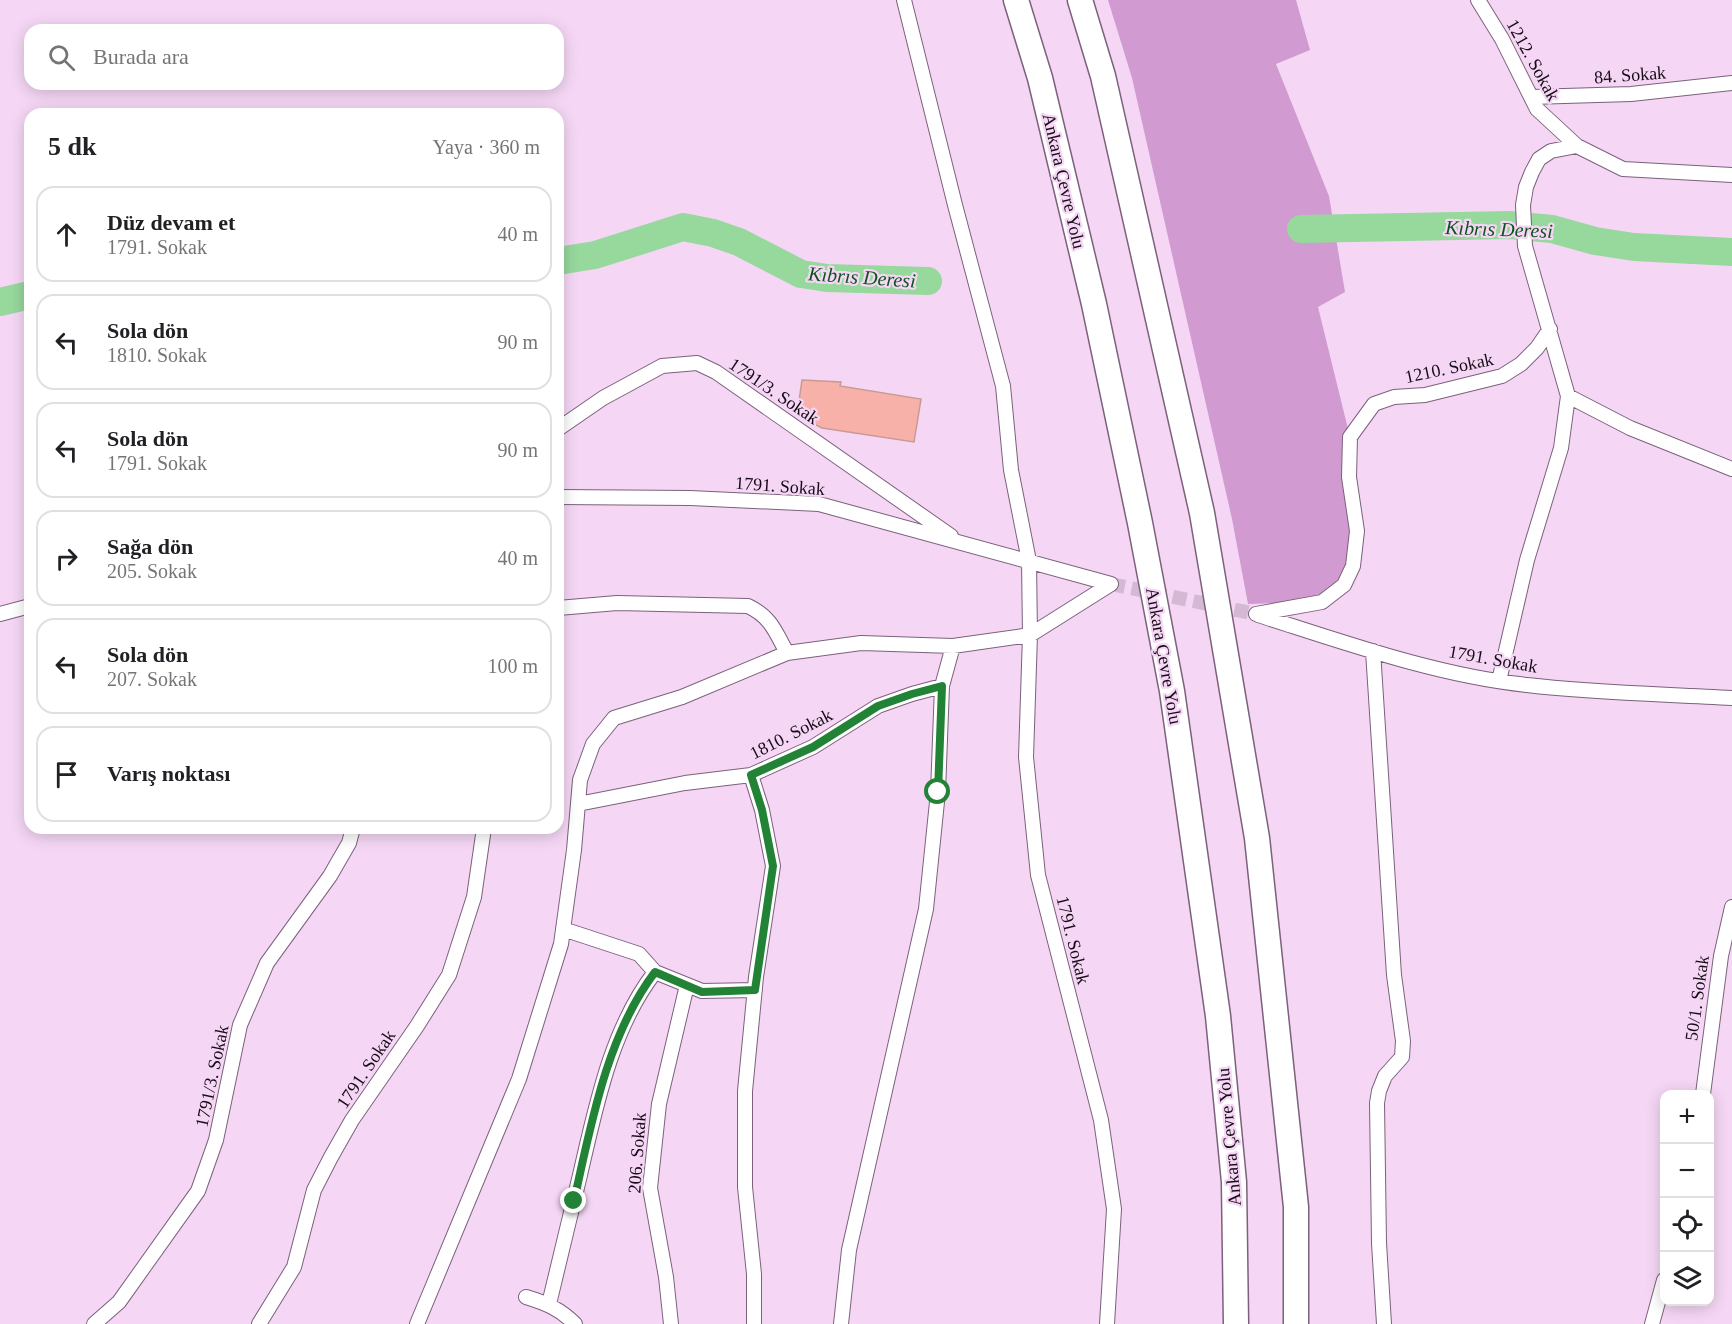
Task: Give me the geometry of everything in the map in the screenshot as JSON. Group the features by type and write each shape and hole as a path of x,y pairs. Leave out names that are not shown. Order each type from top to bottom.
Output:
{"highway":[{"name":"Ankara Çevre Yolu","path":"1016,0 1040,78 1094,304 1140,523 1172,691 1218,1016 1234,1182 1236,1324"},
{"path":"1080,0 1102,76 1202,513 1257,838 1296,1207 1296,1324"}],"street":[{"path":"904,0 1003,386 1011,470 1029,561"},
{"name":"1212. Sokak","path":"1480,0 1537,110 1577,146 1623,169 1732,175"},
{"name":"84. Sokak","path":"1531,97 1631,94 1732,83"},
{"path":"1499,681 1527,560 1559,456 1568,396 1525,246 1523,205 1529,179 1539,159 1551,151 1577,146"},
{"name":"1210. Sokak","path":"1256,614 1322,602 1344,585 1353,566 1357,531 1349,477 1350,437 1374,404 1394,398 1425,395 1502,376 1521,364 1537,348 1550,329"},
{"name":"1791/3. Sokak","path":"564,425 603,398 662,366 697,363 716,372 957,541"},
{"path":"1568,396 1630,428 1732,469"},
{"name":"1791. Sokak","path":"564,497 690,498 819,504 1111,584 1030,635"},
{"name":"1791. Sokak","path":"1029,561 1030,635 1026,757 1038,875 1101,1120 1114,1209 1107,1324"},
{"path":"564,607 617,603 748,606 762,613 770,622 787,653"},
{"path":"0,614 24,608"},
{"name":"1791. Sokak","path":"1256,614 1373,651 1499,681 1526,685 1732,698"},
{"path":"417,1324 519,1079 561,944 574,850 580,780 593,744 614,718 682,697 787,653 861,643 953,646 1030,635"},
{"path":"841,1324 849,1250 926,909 938,792 942,686 953,646"},
{"path":"1373,651 1394,975 1403,1041 1402,1057 1385,1076 1377,1103 1379,1244 1384,1324"},
{"name":"1810. Sokak","path":"578,804 685,783 751,775 813,747 878,706 942,686"},
{"path":"751,775 762,810 773,866 755,990 745,1091 746,1187 754,1274 754,1324"},
{"name":"1791/3. Sokak","path":"94,1324 119,1302 198,1191 216,1140 240,1025 267,963 330,876 350,843 352,834"},
{"name":"1791. Sokak","path":"259,1324 294,1267 314,1190 331,1157 352,1120 449,975 474,897 483,834"},
{"name":"50/1. Sokak","path":"1704,1090 1720,956 1732,907"},
{"path":"563,929 639,954 655,972 702,992 755,990"},
{"path":"549,1304 594,1115 619,1035 640,992 655,972"},
{"name":"206. Sokak","path":"670,1324 666,1277 650,1188 658,1104 687,985"},
{"path":"526,1297 549,1304 575,1324"},
{"path":"1653,1324 1660,1298"}],"shaded area":[{"path":"1108,0 1296,0 1310,50 1276,64 1329,196 1345,292 1318,307 1350,437 1353,566 1322,602 1248,604 1232,519 1132,78"}],"building":[{"path":"802,380 841,382 840,386 921,399 914,442 822,428 797,415"}],"waterway":[{"name":"Kıbrıs Deresi","path":"1301,229 1510,225 1552,229 1595,241 1634,247 1732,252"},
{"name":"Kıbrıs Deresi","path":"564,260 595,255 683,227 713,233 739,242 801,274 827,278 928,281"},
{"name":"Kıbrıs Deresi","path":"0,302 24,296"}],"tunnel":[{"path":"1111,584 1256,614"}],"route":[{"path":"574,1201 594,1115 619,1035 640,992 655,972 702,992 755,990 773,866 762,810 751,775 813,747 878,706 942,686 938,792"}]}
